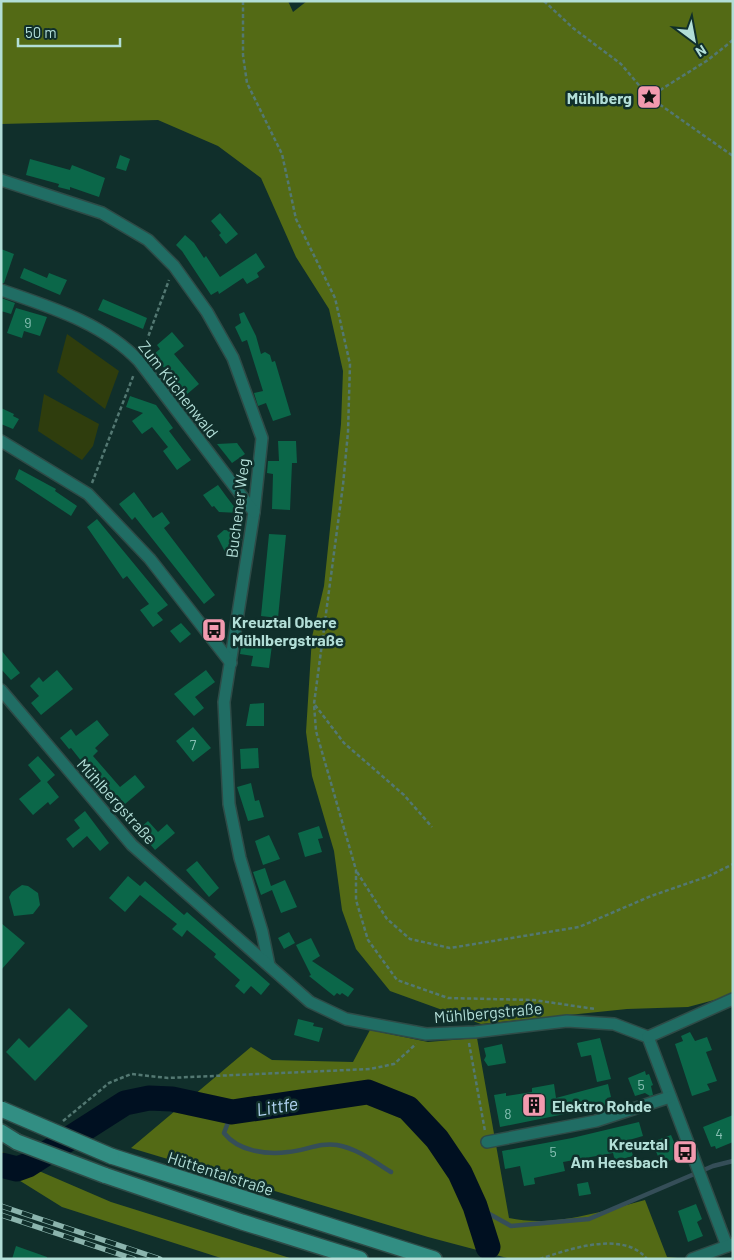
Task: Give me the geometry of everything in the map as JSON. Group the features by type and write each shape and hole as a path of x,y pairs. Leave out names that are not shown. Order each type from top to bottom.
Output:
{"highway":[{"name":"Hüttentalstraße","path":"1,1109 111,1156 434,1259"},
{"path":"1,1132 17,1142 104,1175 357,1258"}],"street":[{"name":"Buchener Weg","path":"1,180 102,213 148,240 174,266 207,312 233,358 262,438 254,512 224,702 229,804 240,858 262,931 269,965"},
{"name":"Zum Küchenwald","path":"1,290 65,313 123,344 139,361 254,512"},
{"path":"1,441 88,494 150,559 231,663"},
{"name":"Mühlbergstraße","path":"1,690 132,845 310,1002 346,1019 426,1034 467,1032 567,1021 614,1024 648,1037"},
{"path":"692,1259 730,1245 703,1182 648,1037 733,999"},
{"path":"487,1142 596,1121 670,1097"}],"path":[{"path":"244,1 243,55 247,83 282,154 296,219 335,298 350,364 348,432 344,476 314,704 316,731 356,870 356,900 368,940 397,980 448,998 534,1000 598,1009"},
{"path":"544,1 573,28 621,64 649,98 733,156"},
{"path":"649,98 708,60 733,40"},
{"path":"88,494 166,288"},
{"path":"314,704 344,743 411,802 432,826"},
{"path":"356,870 387,919 410,939 450,948 578,927 651,896 709,876 733,864"},
{"path":"467,1032 487,1142"},
{"path":"58,1125 109,1083 131,1074 168,1078 370,1069 394,1064 426,1034"},
{"path":"540,1259 576,1247 622,1243 637,1248 647,1259"}],"green space":[{"path":"1,1 288,1 293,12 307,1 733,1 733,995 688,1007 627,1009 481,1024 390,991 356,949 342,910 334,851 312,776 306,732 312,637 324,586 341,424 343,371 329,309 296,257 261,178 218,146 158,120 1,124"},
{"path":"67,334 119,371 105,409 57,372"},
{"path":"44,394 99,424 93,446 82,460 38,431"},
{"path":"370,1030 428,1042 477,1038 509,1218 526,1221 560,1220 645,1200 667,1257 688,1259 511,1259 428,1237 131,1148 251,1047 272,1060 353,1062"},
{"path":"1,1151 39,1171 9,1174 1,1172"},
{"path":"39,1171 111,1202 293,1259 224,1259 62,1207 9,1174"}],"building":[{"path":"120,155 130,159 126,171 116,168"},
{"path":"30,159 70,170 72,165 105,178 99,197 70,187 70,190 58,187 59,184 26,175"},
{"path":"220,213 238,234 226,244 219,235 221,233 211,221"},
{"path":"185,235 194,243 204,258 206,256 220,277 256,253 265,267 257,273 259,277 247,284 243,278 219,294 218,291 211,295 176,245"},
{"path":"1,249 14,254 4,283 1,283"},
{"path":"24,268 47,278 49,273 67,280 60,295 20,278"},
{"path":"1,298 15,303 11,314 1,311"},
{"path":"103,299 147,318 143,329 98,310"},
{"path":"16,308 47,317 40,336 24,331 22,338 7,333"},
{"path":"244,312 256,336 261,354 265,352 270,355 272,362 275,361 291,415 273,421 266,403 258,406 254,393 263,391 247,340 242,342 235,327 241,323 239,314"},
{"path":"172,332 184,346 174,354 199,384 186,395 161,364 156,368 148,359 160,349 157,345"},
{"path":"130,396 156,405 173,428 169,431 191,460 177,470 163,451 168,447 152,427 142,434 132,421 143,413 126,407"},
{"path":"1,408 14,414 13,416 19,419 13,429 1,424"},
{"path":"278,441 296,441 297,463 292,463 290,510 272,509 273,474 267,473 268,461 279,461"},
{"path":"237,443 245,454 232,463 217,444"},
{"path":"19,469 56,489 55,491 77,506 71,516 15,479"},
{"path":"218,485 239,513 219,512 214,506 212,507 203,495"},
{"path":"134,492 153,518 162,512 170,523 164,528 215,595 204,604 135,517 132,520 119,504"},
{"path":"97,519 168,605 157,613 163,620 153,627 140,610 149,604 127,576 123,579 87,527"},
{"path":"224,530 234,531 242,540 226,554 217,536"},
{"path":"269,534 286,535 278,618 261,616"},
{"path":"181,623 191,634 180,643 170,631"},
{"path":"243,636 269,639 268,644 272,645 269,668 251,666 253,656 240,654"},
{"path":"1,650 20,673 11,680 1,669"},
{"path":"57,670 73,689 41,715 31,703 39,696 30,686 39,677 43,682"},
{"path":"206,670 215,682 195,697 204,708 194,716 174,694"},
{"path":"264,703 264,726 246,726 250,704"},
{"path":"97,720 109,735 95,748 98,751 93,756 120,787 135,775 145,787 125,804 117,795 112,800 71,748 69,749 60,738 71,729 76,736"},
{"path":"193,727 211,748 193,762 176,741"},
{"path":"258,748 259,768 241,769 240,749"},
{"path":"38,756 55,775 47,782 59,797 50,805 48,802 33,815 19,799 41,781 28,765"},
{"path":"251,783 255,801 259,800 264,817 248,821 237,787"},
{"path":"85,811 109,843 100,851 87,836 73,848 66,839 80,828 74,820"},
{"path":"148,821 158,832 167,824 175,833 155,850 138,830"},
{"path":"319,826 323,838 318,839 322,852 305,857 298,833"},
{"path":"269,835 280,859 263,865 255,841"},
{"path":"197,861 219,888 209,897 186,870"},
{"path":"265,868 271,886 285,880 297,907 281,913 272,890 261,895 253,872"},
{"path":"128,876 140,886 145,881 184,915 187,912 270,984 261,995 251,986 244,994 235,986 240,980 214,957 216,954 187,930 182,937 172,929 177,924 140,895 125,912 109,898"},
{"path":"22,885 28,886 38,893 40,905 33,914 14,916 9,897 12,892"},
{"path":"1,923 25,943 1,970"},
{"path":"289,932 295,943 284,949 278,938"},
{"path":"311,938 320,956 312,961 354,989 348,997 342,993 340,995 337,993 334,996 309,976 311,975 296,945"},
{"path":"69,1008 88,1026 35,1081 6,1052 19,1038 29,1048"},
{"path":"298,1019 314,1023 313,1026 323,1028 319,1042 294,1035"},
{"path":"690,1032 695,1041 707,1037 712,1050 706,1052 717,1081 707,1084 710,1090 692,1096 675,1044 683,1041 681,1036"},
{"path":"600,1038 611,1079 597,1082 591,1055 581,1057 577,1043"},
{"path":"502,1044 506,1063 488,1066 484,1060 486,1056 484,1048"},
{"path":"645,1071 646,1075 649,1074 653,1085 651,1086 653,1095 650,1096 645,1093 635,1096 628,1078"},
{"path":"554,1084 556,1098 608,1084 611,1097 607,1098 609,1105 500,1127 494,1095 506,1093 506,1096 532,1092 532,1088"},
{"path":"733,1115 733,1142 716,1149 715,1146 711,1147 703,1127"},
{"path":"639,1122 643,1136 629,1140 633,1156 615,1161 613,1153 563,1162 565,1171 534,1178 535,1184 524,1186 520,1166 505,1169 502,1151 572,1138"},
{"path":"671,1135 679,1154 676,1155 677,1158 664,1163 663,1160 660,1161 652,1142"},
{"path":"588,1182 591,1194 579,1196 577,1184"},
{"path":"696,1204 702,1219 697,1222 703,1236 688,1242 678,1211"},
{"path":"16,1246 47,1257 47,1259 12,1259"}],"waterway":[{"name":"Littfe","path":"1,1165 17,1169 28,1165 125,1103 149,1098 172,1099 232,1112 368,1092 408,1108 437,1139 460,1173 475,1206 488,1247"},
{"path":"232,1112 224,1133 245,1148 262,1152 280,1153 331,1144 358,1152 391,1172"},
{"path":"475,1206 511,1226 589,1219 713,1166 733,1161"}],"railway":[{"path":"1,1206 160,1259"},
{"path":"1,1215 134,1259"}],"place":[{"name":"Mühlberg","path":"649,97"},
{"name":"Kreuztal Obere Mühlbergstraße","path":"214,630"},
{"name":"Elektro Rohde","path":"534,1105"},
{"name":"Kreuztal Am Heesbach","path":"685,1152"}]}
